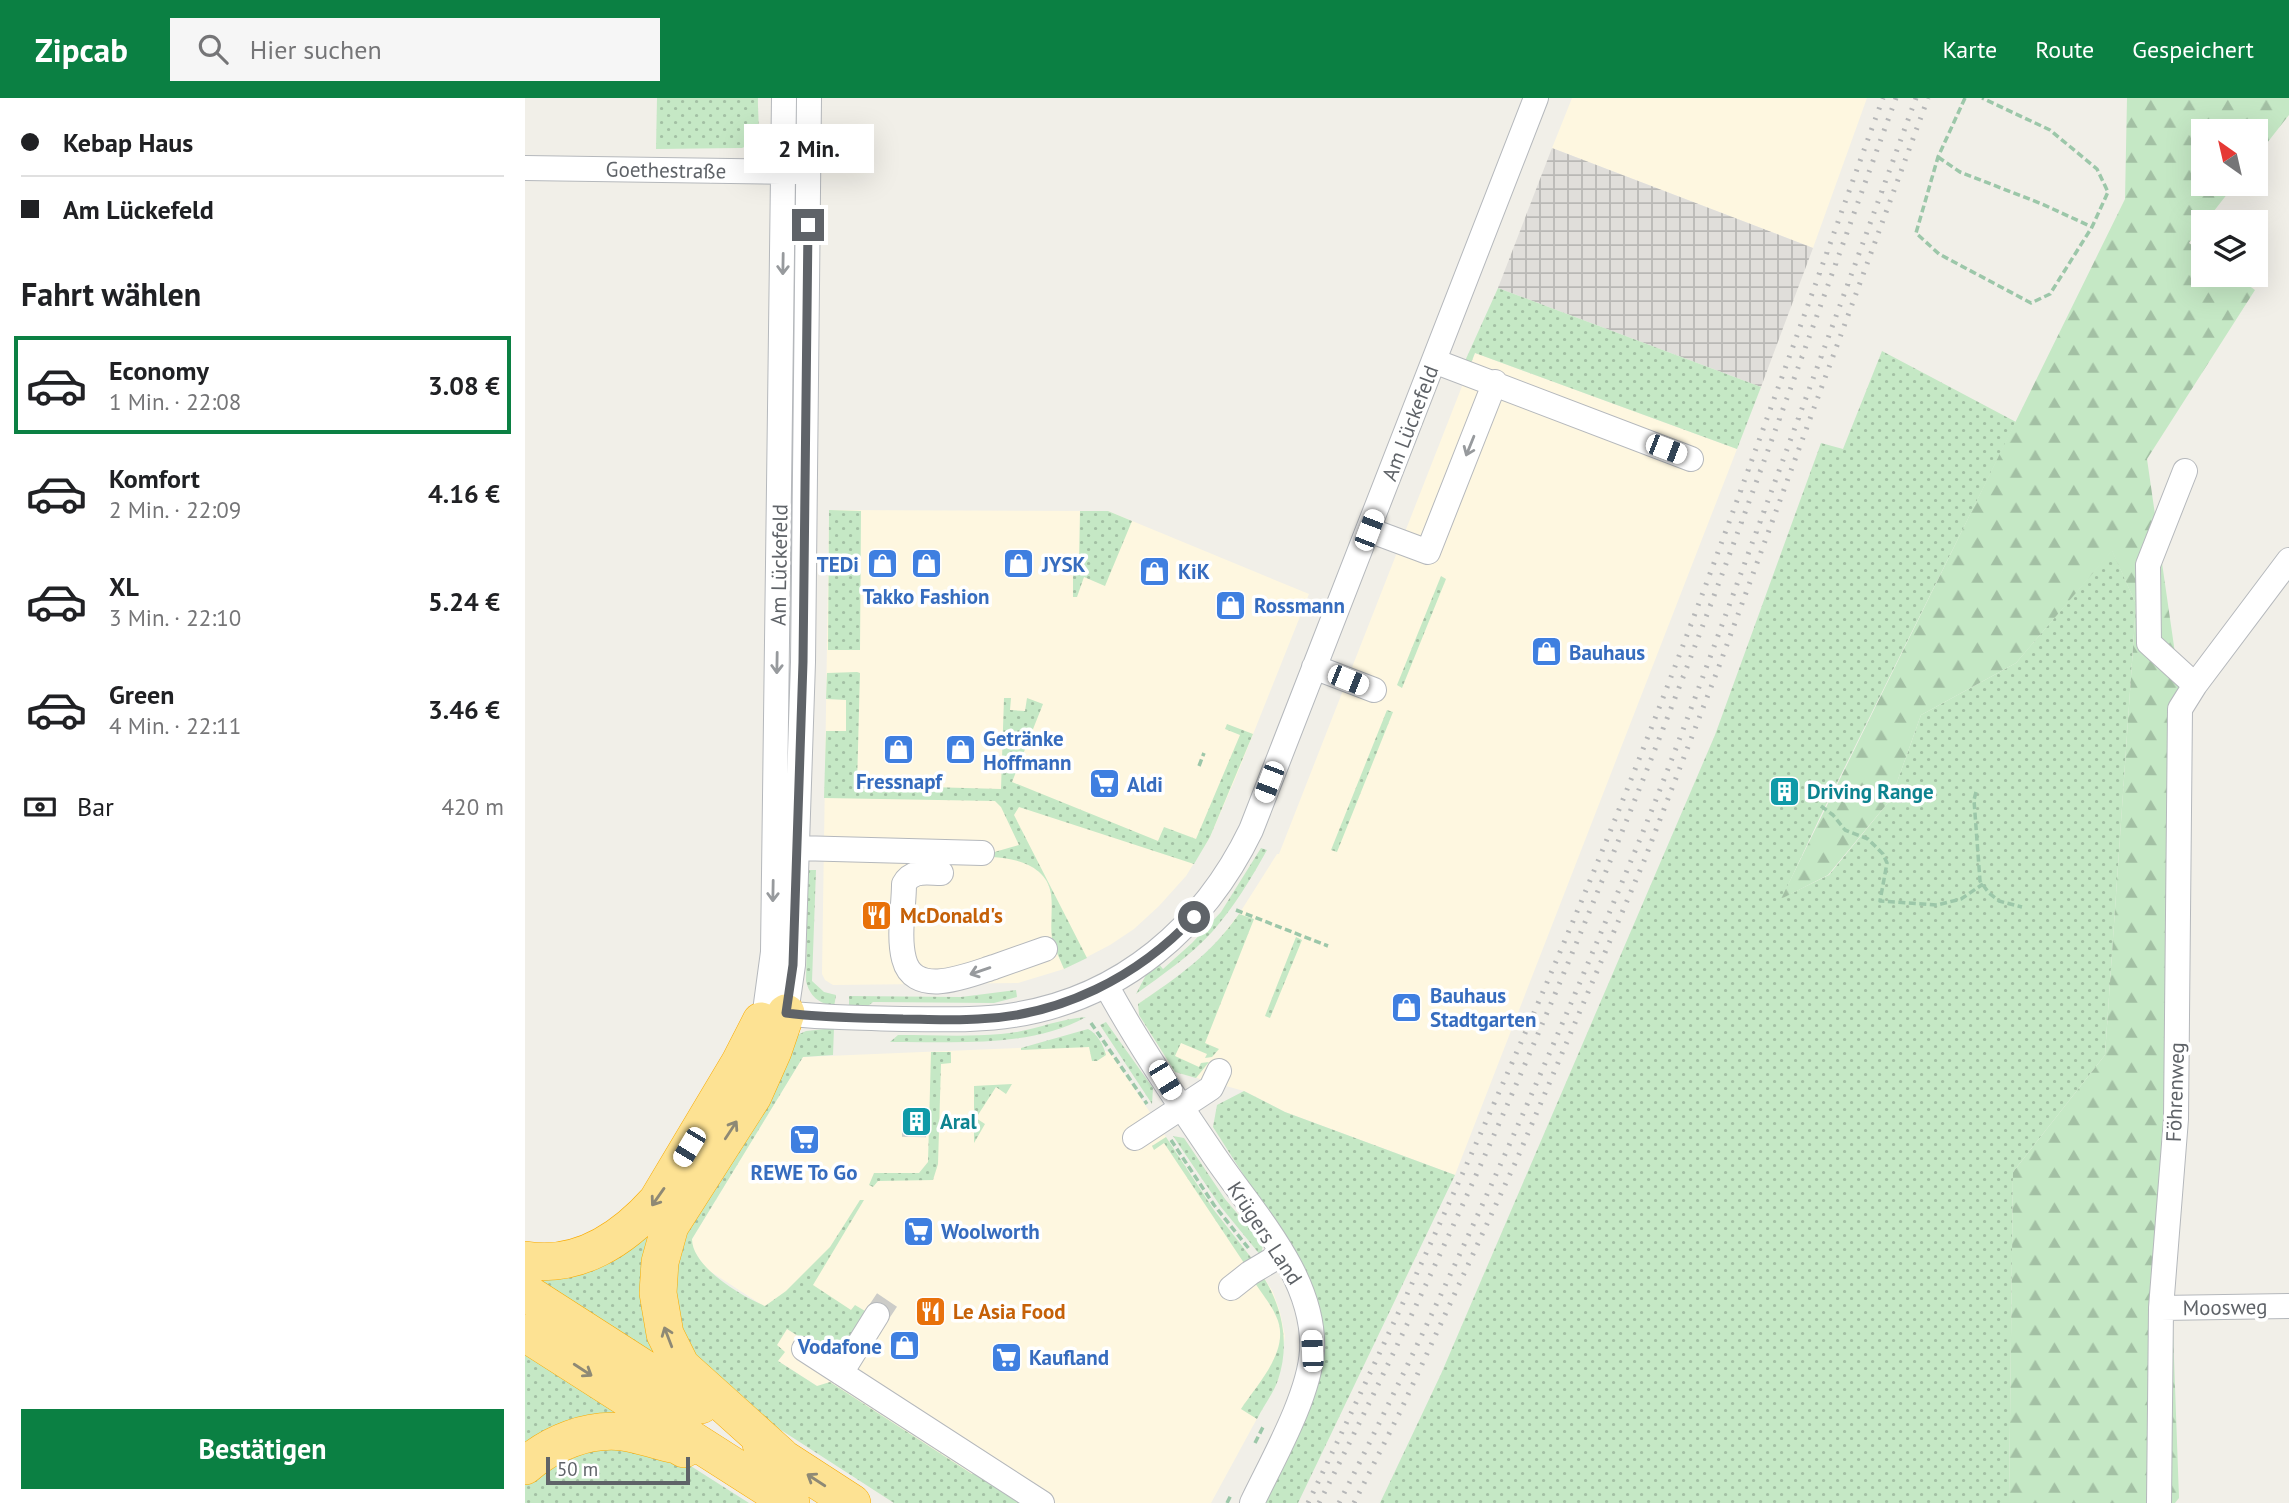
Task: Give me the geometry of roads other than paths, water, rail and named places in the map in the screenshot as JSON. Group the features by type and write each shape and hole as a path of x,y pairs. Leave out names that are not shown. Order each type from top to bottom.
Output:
{"highway":[{"path":"525,1260 555,1261 582,1256 617,1239 640,1220 657,1201 755,1036 776,1012"},
{"path":"776,1012 773,1051 753,1096 670,1226 660,1262 658,1293 665,1334 681,1366 781,1456"},
{"path":"525,1292 852,1503"},
{"path":"525,1334 790,1503"},
{"path":"525,1466 552,1447 581,1435 622,1432 677,1445 790,1503"}],"street":[{"name":"Am Lückefeld","path":"776,1012 793,965 803,662 796,172 784,98"},
{"name":"Am Lückefeld","path":"776,1012 773,952 796,172 809,98"},
{"name":"Am Lückefeld","path":"776,1012 842,1018 978,1019 1064,1003 1106,985 1152,956 1184,928 1221,884 1251,830 1536,98"},
{"name":"Goethestraße","path":"525,168 796,172"},
{"path":"1434,361 1495,382 1691,459"},
{"path":"1369,530 1428,552 1495,382"},
{"path":"2185,471 2148,565 2149,643 2195,685"},
{"name":"Föhrenweg","path":"2159,1503 2161,1308 2176,1119 2180,709 2195,685 2289,561"},
{"path":"1314,667 1374,690"},
{"path":"796,854 982,853"},
{"path":"796,854 896,861"},
{"path":"941,873 915,872 908,876 905,884 902,947 905,962 912,973 928,981 950,981 1045,949"},
{"name":"Krügers Land","path":"1106,985 1272,1260 1298,1282 1307,1304 1312,1351 1308,1376 1300,1399 1242,1497"},
{"path":"1135,1138 1211,1088 1219,1070"},
{"path":"1231,1288 1272,1260"},
{"name":"Moosweg","path":"2161,1308 2289,1306"},
{"path":"841,1373 877,1315"},
{"path":"804,1349 1042,1503"}],"tunnel":[{"path":"914,1137 915,1102"},
{"path":"877,1315 887,1300"}],"railway":[{"path":"1308,1503 1460,1178 1603,849 1712,569 1883,98"},
{"path":"1319,1503 1437,1261 1581,932 1724,569 1896,98"},
{"path":"1339,1503 1418,1344 1492,1182 1564,1020 1648,819 1916,98"},
{"path":"1354,1503 1400,1412 1517,1159 1644,861 1718,669 1928,98"}],"place":[{"name":"TEDi","path":"882,564"},
{"name":"Takko Fashion","path":"926,564"},
{"name":"JYSK","path":"1019,564"},
{"name":"KiK","path":"1155,571"},
{"name":"Rossmann","path":"1231,605"},
{"name":"Bauhaus","path":"1546,652"},
{"name":"Fressnapf","path":"899,749"},
{"name":"Getränke Hoffmann","path":"960,750"},
{"name":"Aldi","path":"1104,784"},
{"name":"Driving Range","path":"1784,791"},
{"name":"McDonald's","path":"877,915"},
{"name":"Bauhaus Stadtgarten","path":"1407,1007"},
{"name":"Aral","path":"917,1121"},
{"name":"REWE To Go","path":"804,1140"},
{"name":"Woolworth","path":"918,1231"},
{"name":"Le Asia Food","path":"930,1311"},
{"name":"Vodafone","path":"905,1346"},
{"name":"Kaufland","path":"1006,1357"}]}
